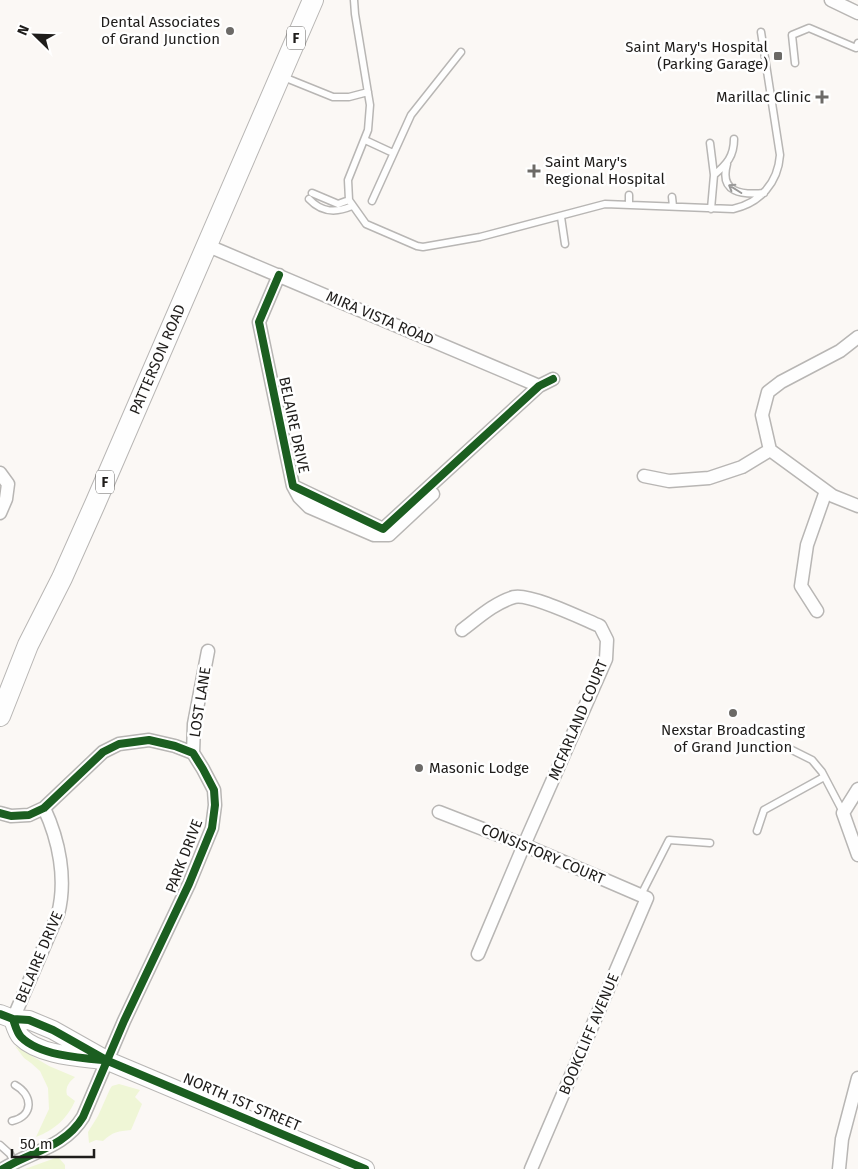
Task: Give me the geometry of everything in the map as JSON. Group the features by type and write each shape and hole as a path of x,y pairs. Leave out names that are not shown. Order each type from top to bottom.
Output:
{"main road":[{"name":"PATTERSON ROAD","path":"0,716 28,645 77,546 312,0"},
{"name":"NORTH 1ST STREET","path":"6,1017 28,1020 53,1030 108,1060 365,1169"}],"street":[{"path":"830,0 858,13"},
{"name":"MIRA VISTA ROAD","path":"206,245 540,386"},
{"name":"BELAIRE DRIVE","path":"279,275 259,322 293,486 383,529 540,386"},
{"path":"858,337 840,351 781,382 768,392 762,415 770,450 826,491 858,506"},
{"path":"540,386 553,379"},
{"path":"644,476 669,481 710,478 742,467 770,450"},
{"path":"0,473 8,484 6,499 0,513"},
{"path":"817,611 800,586 807,545 826,491"},
{"name":"MCFARLAND COURT","path":"462,630 497,604 516,596 539,601 600,626 607,640 606,659 478,954"},
{"name":"LOST LANE","path":"193,753 194,724 208,651"},
{"path":"0,813 11,816 29,815 44,808 103,752 119,744 149,740 175,746 193,753"},
{"name":"PARK DRIVE","path":"3,1169 14,1162 60,1142 78,1126 83,1117 124,1021 189,884 212,828 216,805 214,790 193,753"},
{"path":"858,789 844,813 858,855"},
{"name":"BELAIRE DRIVE","path":"6,1017 58,914 62,896 61,868 53,828 44,808"},
{"name":"CONSISTORY COURT","path":"439,812 524,845 644,897"},
{"name":"BOOKCLIFF AVENUE","path":"530,1169 644,897"},
{"path":"839,1169 842,1138 858,1078"}],"lane":[{"path":"354,0 354,14 368,92 370,120 365,140 348,180 350,203 362,220 371,227 423,247 480,237 605,204 733,209 758,199 777,172 780,155 761,32"},
{"path":"795,63 792,35 809,28 856,48 858,43"},
{"path":"372,201 411,115 461,52"},
{"path":"280,76 333,97 349,97 368,92"},
{"path":"734,139 732,155 724,174 726,182 733,190 748,195 764,193"},
{"path":"365,140 393,152"},
{"path":"710,143 714,175 711,209"},
{"path":"714,175 727,164"},
{"path":"629,195 629,204"},
{"path":"311,196 338,204 350,203"},
{"path":"672,197 673,206"},
{"path":"561,217 565,244"},
{"path":"790,749 812,760 844,813"},
{"path":"757,831 764,810 824,777"},
{"path":"644,897 669,840 710,842"},
{"path":"12,1121 24,1116 29,1101 22,1089 15,1086"},
{"path":"0,1145 10,1154 14,1162"}],"green space":[{"path":"15,1046 49,1066 75,1077 67,1087 67,1095 75,1101 68,1113 49,1131 36,1137 49,1109 48,1088 40,1071 24,1058"},
{"path":"119,1084 140,1090 135,1097 142,1104 131,1130 116,1132 103,1141 96,1140 89,1143 88,1132 98,1116 110,1089 112,1086"},
{"path":"58,1157 65,1165 65,1169 25,1169"}],"cycle path":[{"path":"279,275 259,322 293,486 383,529 539,386 553,379"},
{"path":"0,813 11,816 29,815 44,808 103,752 119,744 149,740 175,746 193,753 214,790 215,805 212,828 189,884 124,1021 83,1117 67,1136 3,1169"},
{"path":"0,1014 13,1019 29,1020 53,1030 108,1061 365,1169"},
{"path":"13,1019 21,1037 38,1048 48,1052 103,1060"}],"place":[{"name":"Dental Associates of Grand Junction","path":"230,31"},
{"name":"Saint Mary's Hospital (Parking Garage)","path":"778,56"},
{"name":"Marillac Clinic","path":"822,97"},
{"name":"Saint Mary's Regional Hospital","path":"534,171"},
{"name":"Nexstar Broadcasting of Grand Junction","path":"733,713"},
{"name":"Masonic Lodge","path":"419,768"}]}
